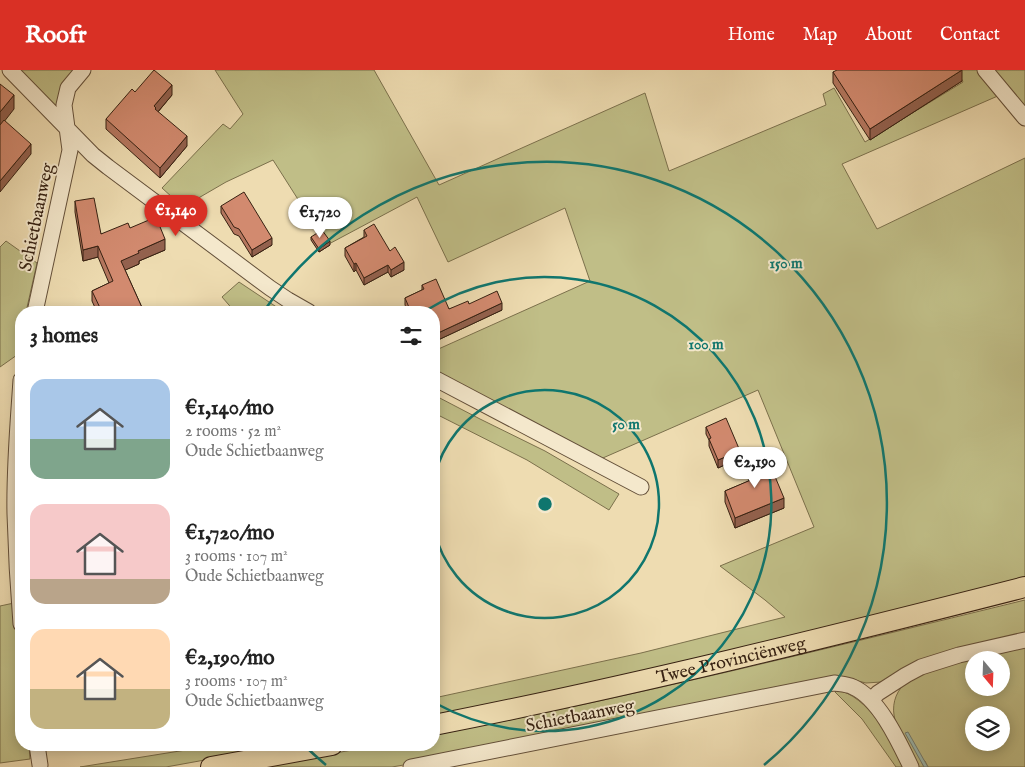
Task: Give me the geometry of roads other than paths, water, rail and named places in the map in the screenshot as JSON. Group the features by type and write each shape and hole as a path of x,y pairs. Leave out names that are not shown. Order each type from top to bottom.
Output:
{"main road":[{"name":"Twee Provinciënweg","path":"440,725 704,667 1025,587"},
{"path":"211,767 299,751"}],"street":[{"path":"10,70 93,155 270,288 299,306"},
{"name":"Schietbaanweg","path":"36,306 70,150 64,106 65,97 68,88 83,70"},
{"path":"985,70 1025,118"},
{"path":"440,381 641,487"},
{"path":"872,699 878,693 921,667 959,655 1025,640"},
{"name":"Schietbaanweg","path":"411,767 834,683 853,687 872,699 894,734 911,767"},
{"path":"38,751 40,765"}],"water":[{"path":"908,732 928,767 924,767 905,733"}]}
